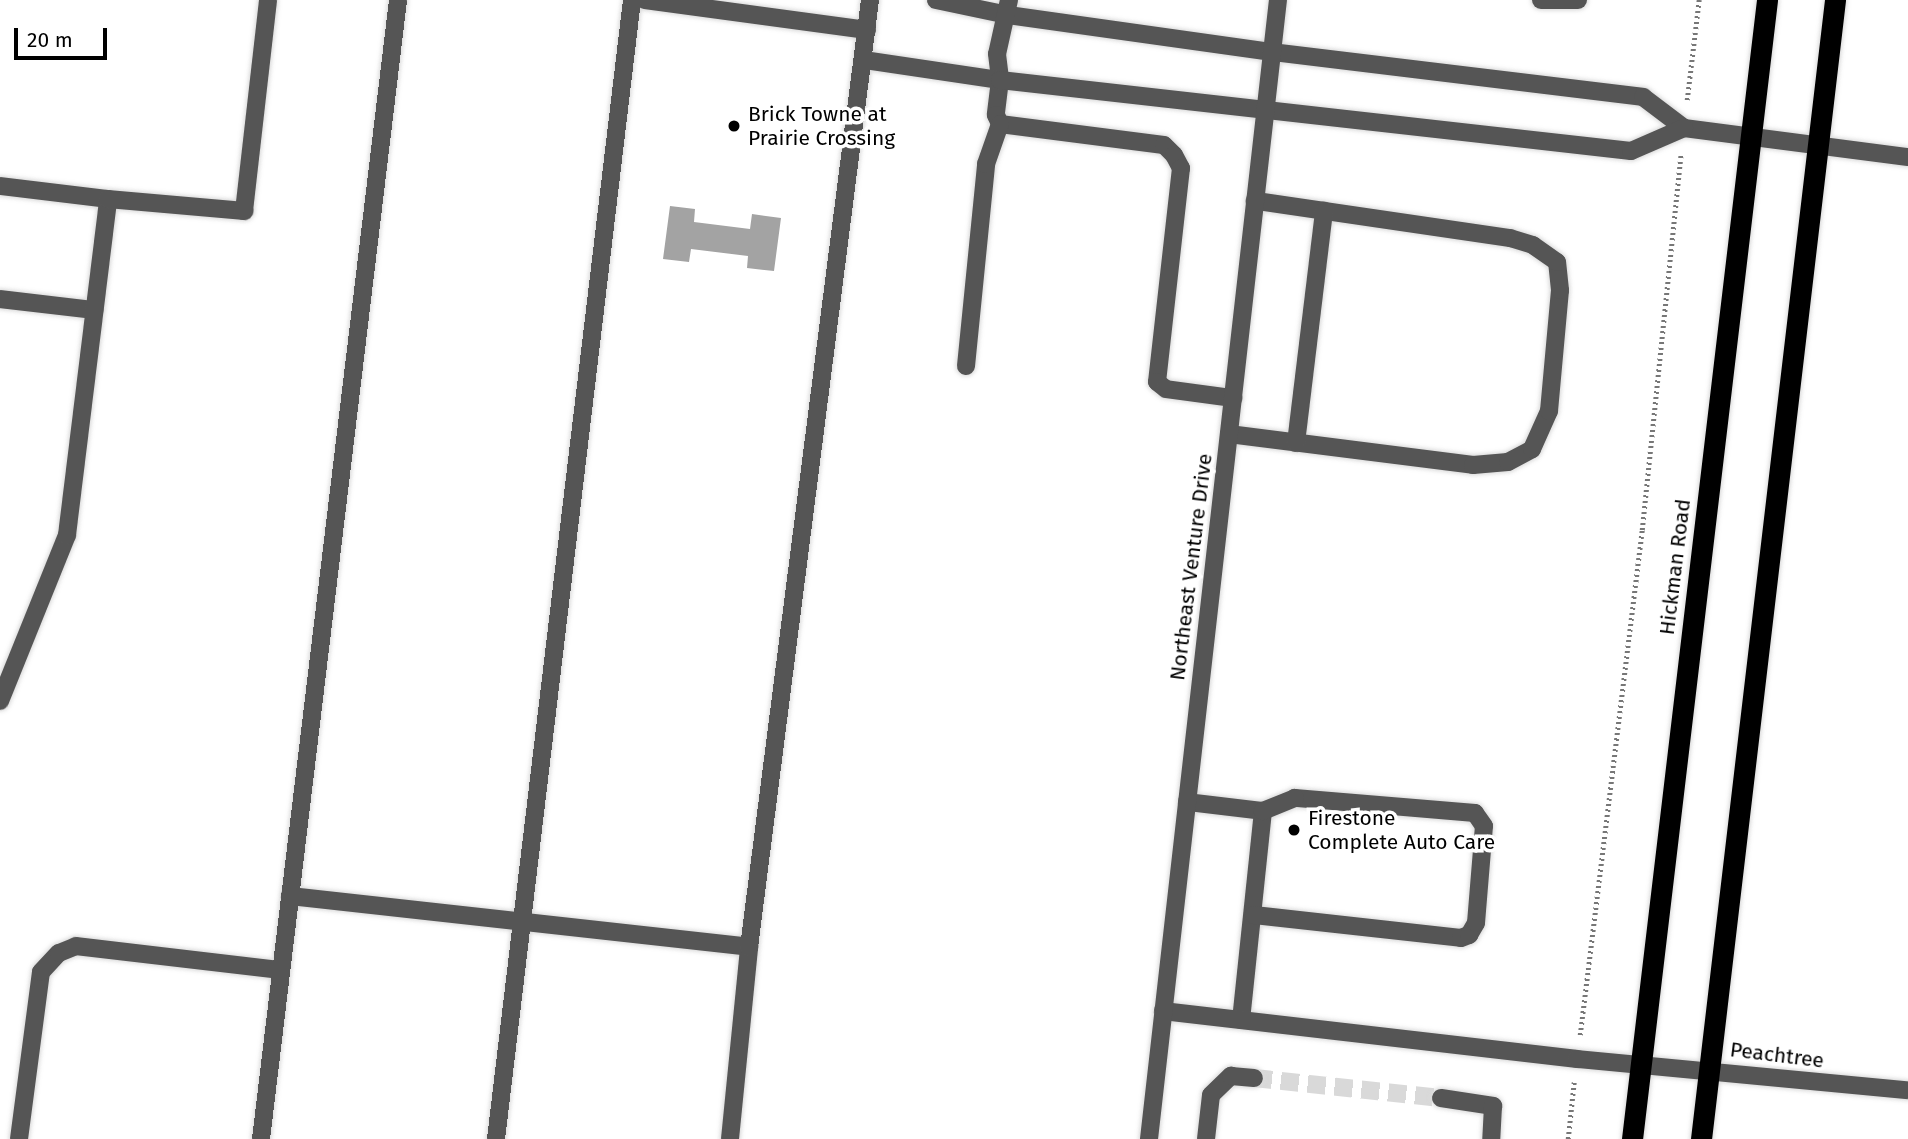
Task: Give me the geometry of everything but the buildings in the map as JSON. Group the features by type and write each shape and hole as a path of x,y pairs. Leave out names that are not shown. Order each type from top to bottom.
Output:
{"highway":[{"name":"Hickman Road","path":"1632,1139 1767,0"},
{"path":"1701,1139 1835,0"}],"street":[{"path":"0,187 244,211 268,0"},
{"path":"261,1139 398,0"},
{"path":"496,1139 632,0"},
{"path":"645,0 867,30"},
{"path":"730,1139 749,947 870,0"},
{"path":"936,0 1008,7 1272,52 1643,97 1684,128 1908,157"},
{"name":"Northeast Venture Drive","path":"1149,1139 1278,0"},
{"path":"1541,0 1578,0"},
{"path":"966,366 986,164 1000,124 996,115 1000,80 997,54 1008,7"},
{"path":"864,60 1000,80 1631,151 1684,128"},
{"path":"1000,124 1164,145 1174,155 1181,168 1157,382 1166,389 1233,398"},
{"path":"1,696 67,535 108,199"},
{"path":"1229,434 1473,465 1508,462 1532,449 1549,411 1560,290 1557,261 1533,245 1510,238 1255,201"},
{"path":"1296,443 1324,211"},
{"path":"0,299 94,310"},
{"path":"1187,802 1263,811 1295,798 1475,813 1484,826 1476,923 1469,935 1461,938 1254,915"},
{"path":"1241,1020 1263,811"},
{"path":"290,896 749,947"},
{"path":"19,1139 41,972 59,953 76,946 281,970"},
{"name":"Peachtree","path":"1163,1011 1577,1059 1908,1090"},
{"path":"1206,1139 1211,1095 1231,1076 1254,1079"},
{"path":"1441,1098 1493,1106 1491,1139"}],"path":[{"path":"1568,1139 1642,530 1699,0"}],"shaded area":[{"path":"670,206 695,209 694,222 750,229 752,214 781,218 774,271 747,268 748,256 691,249 689,262 663,259"}],"tunnel":[{"path":"1254,1078 1441,1098"}],"place":[{"name":"Brick Towne at Prairie Crossing","path":"734,126"},
{"name":"Firestone Complete Auto Care","path":"1294,830"}]}
